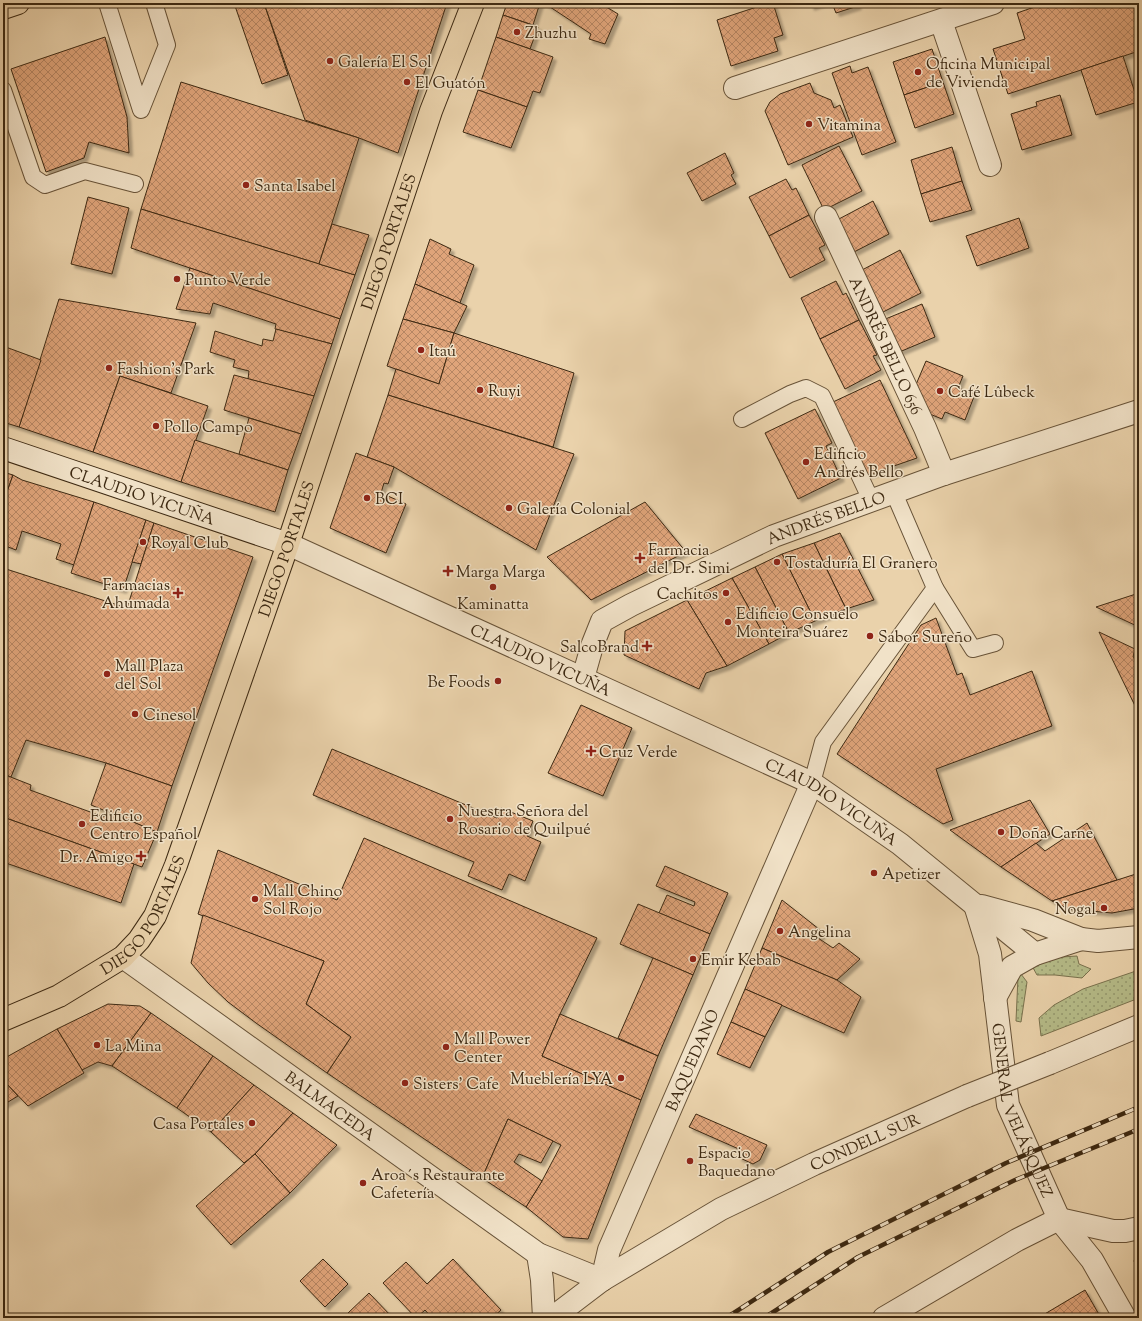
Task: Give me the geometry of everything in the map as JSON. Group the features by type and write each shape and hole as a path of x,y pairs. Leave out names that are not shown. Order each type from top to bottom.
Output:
{"main road":[{"path":"3,8 18,3"},
{"name":"DIEGO PORTALES","path":"3,1020 59,996 123,957 139,940 155,916 176,865 288,544 431,110 473,3"}],"street":[{"path":"735,88 993,3"},
{"path":"941,21 990,165"},
{"name":"ANDRÉS BELLO 656","path":"826,217 925,428 944,474"},
{"name":"ANDRÉS BELLO","path":"583,678 592,646 602,621 631,605 774,536 944,474 1139,411"},
{"name":"CLAUDIO VICUÑA","path":"3,448 288,544 812,783 900,844 1035,954"},
{"name":"BAQUEDANO","path":"602,1280 609,1250 812,783"},
{"path":"975,904 1033,920 1081,939 1098,941 1139,937"},
{"name":"GENERAL VELÁSQUEZ","path":"975,904 990,954 1008,1105 1059,1219 1092,1260 1125,1318"},
{"name":"GENERAL VELÁSQUEZ","path":"995,998 1012,967 1035,954 1081,939"},
{"name":"BALMACEDA","path":"123,957 538,1254 602,1280"},
{"name":"CONDELL SUR","path":"602,1280 721,1209 814,1164 967,1096 1139,1026"},
{"path":"884,1318 1017,1240 1059,1219 1113,1231 1125,1231 1139,1228"},
{"path":"538,1254 542,1280 544,1318"},
{"path":"552,1318 602,1280"}],"lane":[{"path":"107,3 141,110 167,45 154,3"},
{"path":"3,90 33,177 45,185 86,171 135,184"},
{"path":"742,419 790,394 806,388 822,396 870,500"},
{"path":"894,493 935,588 973,649 995,643"},
{"path":"812,783 823,742 935,588"}],"green space":[{"path":"1077,956 1079,964 1091,969 1082,978 1037,975 1032,966 1046,958"},
{"path":"1139,970 1139,998 1041,1036 1039,1018 1054,1005 1083,989"},
{"path":"1021,974 1027,982 1021,1022 1016,1021 1018,977"}],"building":[{"path":"234,3 264,3 288,75 262,84"},
{"path":"264,3 447,3 398,153 305,120"},
{"path":"507,3 540,3 533,25 503,15"},
{"path":"544,3 600,3 618,14 605,44 589,39 591,34"},
{"path":"773,3 783,35 774,38 778,51 731,66 717,20"},
{"path":"810,3 822,3 811,7"},
{"path":"832,3 857,3 858,6 836,13"},
{"path":"1046,3 1139,3 1139,51 1008,94 993,49 1025,39 1017,13"},
{"name":"Zhuzhu","path":"503,15 538,27 530,49 496,37"},
{"path":"105,37 127,117 129,153 89,142 84,158 46,172 11,69"},
{"path":"496,37 553,57 540,93 533,91 527,107 478,90"},
{"name":"Oficina Municipal de Vivienda","path":"932,49 943,82 904,95 893,62"},
{"path":"1123,56 1138,102 1096,115 1081,70"},
{"path":"850,66 852,73 868,67 896,142 862,155 832,73"},
{"name":"Santa Isabel","path":"181,82 359,138 319,264 141,209"},
{"path":"943,82 954,114 915,128 904,95"},
{"name":"Vitamina","path":"810,83 814,93 831,100 834,108 840,105 853,137 788,165 765,111 770,102 780,94"},
{"path":"478,90 527,107 511,148 463,132"},
{"path":"1060,95 1072,135 1022,150 1011,114 1037,106 1036,102"},
{"path":"839,146 862,191 824,210 802,165"},
{"path":"952,147 962,181 921,194 911,160"},
{"path":"725,153 734,173 731,175 736,184 702,201 687,173"},
{"path":"786,179 792,190 796,188 809,215 769,236 749,197"},
{"path":"962,181 972,210 930,222 921,194"},
{"path":"88,197 129,208 112,274 71,264"},
{"path":"873,201 889,234 854,252 837,220"},
{"path":"141,209 355,275 340,319 131,248"},
{"path":"809,215 825,245 819,248 825,260 790,278 769,236"},
{"path":"1019,218 1029,248 977,266 966,236"},
{"path":"332,224 369,235 355,275 319,264"},
{"path":"430,239 451,249 449,254 474,265 460,303 415,284"},
{"path":"900,250 921,293 883,312 862,270"},
{"path":"190,268 340,319 332,344 275,329 276,324 213,303 210,314 176,309"},
{"path":"836,281 843,295 846,293 859,320 820,339 801,298"},
{"path":"415,284 467,306 454,333 403,319"},
{"name":"Fashion's Park","path":"59,299 196,323 171,393 120,376 93,452 19,427"},
{"path":"922,304 935,337 897,353 883,320"},
{"name":"Itaú","path":"403,319 454,333 439,384 387,366"},
{"path":"859,320 877,355 873,356 881,370 845,389 820,339"},
{"path":"276,329 332,344 314,396 248,379 249,371 233,367 235,360 210,352 215,331 262,346 263,339 273,341"},
{"name":"Ruyi","path":"454,333 574,373 553,447 388,395 396,369 439,384"},
{"path":"3,346 41,360 19,427 3,422"},
{"name":"Café Lûbeck","path":"926,361 963,376 958,388 975,394 965,420 945,412 942,419 920,410 924,399 912,394"},
{"path":"234,375 314,396 301,434 224,410"},
{"path":"120,376 208,406 181,482 93,452"},
{"path":"880,380 917,458 868,475 833,402"},
{"name":"Galería Colonial","path":"388,395 574,454 536,550 394,467 367,457"},
{"name":"Edificio Andrés Bello","path":"815,409 832,443 826,446 841,478 798,499 765,433"},
{"path":"249,418 301,434 288,470 239,454"},
{"path":"195,440 288,470 275,512 181,482"},
{"name":"BCI","path":"356,453 394,467 388,484 384,483 381,493 406,504 386,553 330,528"},
{"path":"3,472 13,475 3,503"},
{"path":"13,475 22,480 94,502 74,565 56,559 61,544 22,531 16,550 3,545 3,503"},
{"path":"94,502 146,520 123,590 71,573"},
{"path":"645,502 686,552 591,600 547,557"},
{"name":"Royal Club","path":"146,520 154,523 141,564 132,562"},
{"name":"Mall Plaza del Sol","path":"154,523 253,557 172,786 106,763 26,740 11,777 3,774 3,568 127,608"},
{"path":"840,533 874,600 846,609 814,543"},
{"path":"814,543 846,609 815,621 782,554"},
{"path":"782,554 815,621 789,633 755,567"},
{"path":"755,567 789,633 769,644 732,578"},
{"name":"Edificio Consuelo Monteira Suárez","path":"732,578 769,644 727,666 687,600"},
{"path":"1139,593 1139,627 1096,607"},
{"path":"687,600 727,666 706,673 699,689 624,655 625,631"},
{"path":"936,618 957,675 962,673 970,695 1032,671 1052,726 936,769 953,820 943,824 837,754 921,625"},
{"path":"1099,632 1135,649 1133,657 1139,660 1139,714"},
{"name":"Cruz Verde","path":"581,705 632,728 603,796 548,773"},
{"name":"Nuestra Señora del Rosario de Quilpué","path":"332,749 497,818 501,808 533,821 527,836 541,842 525,881 509,874 502,890 468,876 474,862 313,795"},
{"path":"106,763 172,786 157,832 91,805"},
{"name":"Edificio Centro Español","path":"3,774 31,785 30,790 104,817 107,811 157,832 142,867 3,817"},
{"name":"Doña Carne","path":"1030,800 1050,834 1001,867 950,830"},
{"path":"3,817 134,864 121,903 3,862"},
{"path":"1087,823 1117,880 1052,901 1001,867 1036,843 1045,851"},
{"name":"Mall Power Center","path":"364,838 597,938 560,1014 542,1056 641,1100 588,1239 563,1237 526,1207 561,1145 508,1119 482,1178 327,1073 351,1037 306,1004 324,961 198,914 218,850 337,900"},
{"path":"665,866 728,893 710,934 659,913 667,895 694,906 695,902 656,886"},
{"path":"1139,873 1139,908 1112,913 1069,909 1052,901"},
{"path":"782,900 824,933 818,938 833,948 839,943 860,959 837,980 762,948"},
{"path":"638,904 710,934 693,975 620,944"},
{"path":"203,915 324,961 306,1004 351,1037 327,1073 228,1002 208,983 191,963"},
{"path":"762,948 837,980 861,997 844,1033 745,989"},
{"path":"653,958 693,975 658,1056 618,1038"},
{"path":"745,989 782,1005 765,1037 731,1022"},
{"name":"La Mina","path":"108,1004 140,1006 151,1013 112,1066 98,1062 82,1070 57,1029"},
{"path":"151,1013 213,1056 177,1108 112,1066"},
{"name":"Mueblería LYA","path":"560,1014 658,1056 641,1100 542,1056"},
{"path":"731,1022 765,1037 750,1068 717,1054"},
{"path":"57,1029 84,1073 28,1106 3,1080 3,1059"},
{"path":"213,1056 254,1085 211,1132 177,1108"},
{"path":"3,1080 18,1096 3,1105"},
{"name":"Casa Portales","path":"254,1085 293,1113 255,1154 244,1163 211,1132"},
{"path":"293,1113 337,1145 290,1193 255,1154"},
{"path":"696,1114 767,1145 760,1160 753,1164 738,1157 741,1150 689,1127"},
{"path":"508,1119 553,1141 541,1163 519,1154 514,1162 542,1181 526,1207 482,1178"},
{"path":"255,1154 290,1193 231,1245 196,1206"},
{"path":"1139,1253 1139,1271 1134,1261"},
{"path":"323,1259 348,1284 325,1307 300,1281"},
{"path":"453,1259 501,1310 492,1318 432,1318 425,1310 416,1318 383,1283 406,1262 427,1284"},
{"path":"1085,1290 1101,1318 1038,1318"},
{"path":"369,1293 393,1318 351,1318 347,1314"}],"railway":[{"path":"726,1318 828,1252 1006,1163 1139,1107"},
{"path":"764,1318 858,1257 1015,1180 1139,1129"}],"place":[{"name":"Zhuzhu","path":"517,32"},
{"name":"Galería El Sol","path":"330,61"},
{"name":"Oficina Municipal de Vivienda","path":"918,72"},
{"name":"El Guatón","path":"407,82"},
{"name":"Vitamina","path":"809,124"},
{"name":"Santa Isabel","path":"246,185"},
{"name":"Punto Verde","path":"177,279"},
{"name":"Itaú","path":"421,350"},
{"name":"Fashion's Park","path":"109,368"},
{"name":"Ruyi","path":"480,390"},
{"name":"Café Lûbeck","path":"940,391"},
{"name":"Pollo Campo","path":"156,426"},
{"name":"Edificio Andrés Bello","path":"806,462"},
{"name":"BCI","path":"367,498"},
{"name":"Galería Colonial","path":"509,508"},
{"name":"Royal Club","path":"143,542"},
{"name":"Farmacia del Dr. Simi","path":"640,558"},
{"name":"Tostaduría El Granero","path":"777,562"},
{"name":"Marga Marga","path":"448,571"},
{"name":"Kaminatta","path":"493,587"},
{"name":"Farmacias Ahumada","path":"178,593"},
{"name":"Cachitos","path":"726,593"},
{"name":"Edificio Consuelo Monteira Suárez","path":"728,622"},
{"name":"Sabor Sureño","path":"870,636"},
{"name":"SalcoBrand","path":"647,646"},
{"name":"Mall Plaza del Sol","path":"107,674"},
{"name":"Be Foods","path":"498,681"},
{"name":"Cinesol","path":"135,714"},
{"name":"Cruz Verde","path":"591,751"},
{"name":"Nuestra Señora del Rosario de Quilpué","path":"450,819"},
{"name":"Edificio Centro Español","path":"82,824"},
{"name":"Doña Carne","path":"1001,832"},
{"name":"Dr. Amigo","path":"141,856"},
{"name":"Apetizer","path":"874,873"},
{"name":"Mall Chino Sol Rojo","path":"255,899"},
{"name":"Nogal","path":"1104,908"},
{"name":"Angelina","path":"780,931"},
{"name":"Emir Kebab","path":"693,959"},
{"name":"La Mina","path":"97,1045"},
{"name":"Mall Power Center","path":"446,1047"},
{"name":"Mueblería LYA","path":"621,1078"},
{"name":"Sisters' Cafe","path":"405,1083"},
{"name":"Casa Portales","path":"252,1123"},
{"name":"Espacio Baquedano","path":"690,1161"},
{"name":"Aroa´s Restaurante Cafetería","path":"363,1183"}]}
